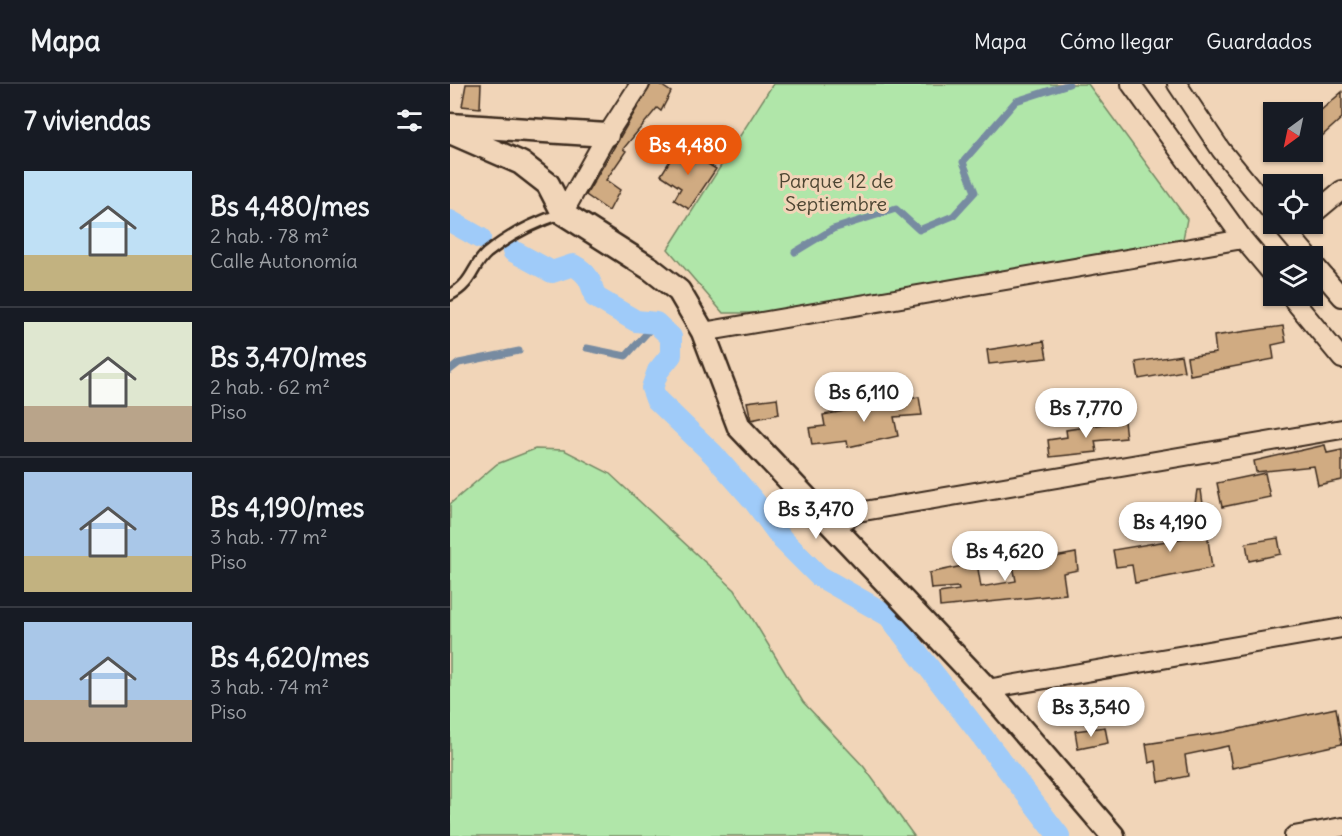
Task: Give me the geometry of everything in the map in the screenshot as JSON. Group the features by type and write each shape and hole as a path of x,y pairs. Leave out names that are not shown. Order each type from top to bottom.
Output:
{"street":[{"path":"563,213 607,135 640,84"},
{"path":"1177,84 1221,150 1263,202"},
{"path":"1133,86 1243,239 1263,263"},
{"path":"450,125 607,135"},
{"path":"450,132 520,163 548,184 563,213 651,269 679,291 703,332 739,428 987,689 1113,836"},
{"path":"1323,206 1342,190"},
{"path":"703,332 1243,239"},
{"path":"1323,275 1342,297"},
{"path":"1298,306 1342,359"},
{"path":"833,528 858,512 1342,429"},
{"path":"987,689 1342,628"},
{"path":"1294,836 1342,827"}],"lane":[{"path":"450,295 464,287 485,254 535,223 563,213"}],"green space":[{"name":"Parque 12 de Septiembre","path":"773,84 1088,84 1187,219 1183,239 1166,254 764,313 723,313 668,249"},
{"path":"535,449 564,450 609,473 735,590 803,702 864,767 914,836 450,836 450,504 497,464"}],"building":[{"path":"466,84 481,84 480,108 462,106"},
{"path":"651,84 659,84 671,92 661,111 657,108 623,149 626,151 606,180 620,190 609,211 586,195"},
{"path":"1342,92 1342,118 1323,135 1323,108"},
{"path":"679,146 716,169 689,209 674,200 681,188 661,175"},
{"path":"1283,326 1286,342 1272,345 1274,359 1190,375 1187,357 1216,353 1214,336"},
{"path":"1044,341 1047,358 989,364 987,350"},
{"path":"1181,355 1184,371 1139,379 1136,362"},
{"path":"919,397 922,415 894,417 898,436 848,447 847,441 812,445 809,428 825,426 823,415"},
{"path":"777,398 779,414 751,420 747,402"},
{"path":"1124,421 1126,438 1095,441 1097,452 1050,457 1048,440 1067,437 1066,430"},
{"path":"1325,445 1327,453 1342,450 1342,480 1318,485 1314,466 1256,472 1254,461"},
{"path":"1265,473 1270,497 1222,507 1217,483"},
{"path":"1197,490 1201,490 1212,568 1135,583 1132,565 1116,567 1113,550 1190,537"},
{"path":"1278,538 1281,554 1249,561 1246,543"},
{"path":"1076,553 1078,570 1063,573 1066,594 940,607 939,593 959,590 958,587 931,589 929,573 977,563 981,587 1016,581 1013,565"},
{"path":"1336,708 1342,744 1232,768 1228,746 1185,755 1188,776 1159,782 1156,761 1149,763 1146,744 1225,732"},
{"path":"1105,727 1108,743 1078,749 1075,731"}],"waterway":[{"path":"795,252 833,229 896,209 919,230 953,216 975,192 963,162 1016,101 1069,84"},
{"path":"450,221 480,238"},
{"path":"513,251 552,272 573,265 588,278 595,297 636,321 656,323 671,337 671,355 658,371 652,388 656,399 713,454 754,501 782,539 819,576 889,616 1059,836"},
{"path":"587,348 626,356 656,323"},
{"path":"450,370 459,363 519,351"}]}
